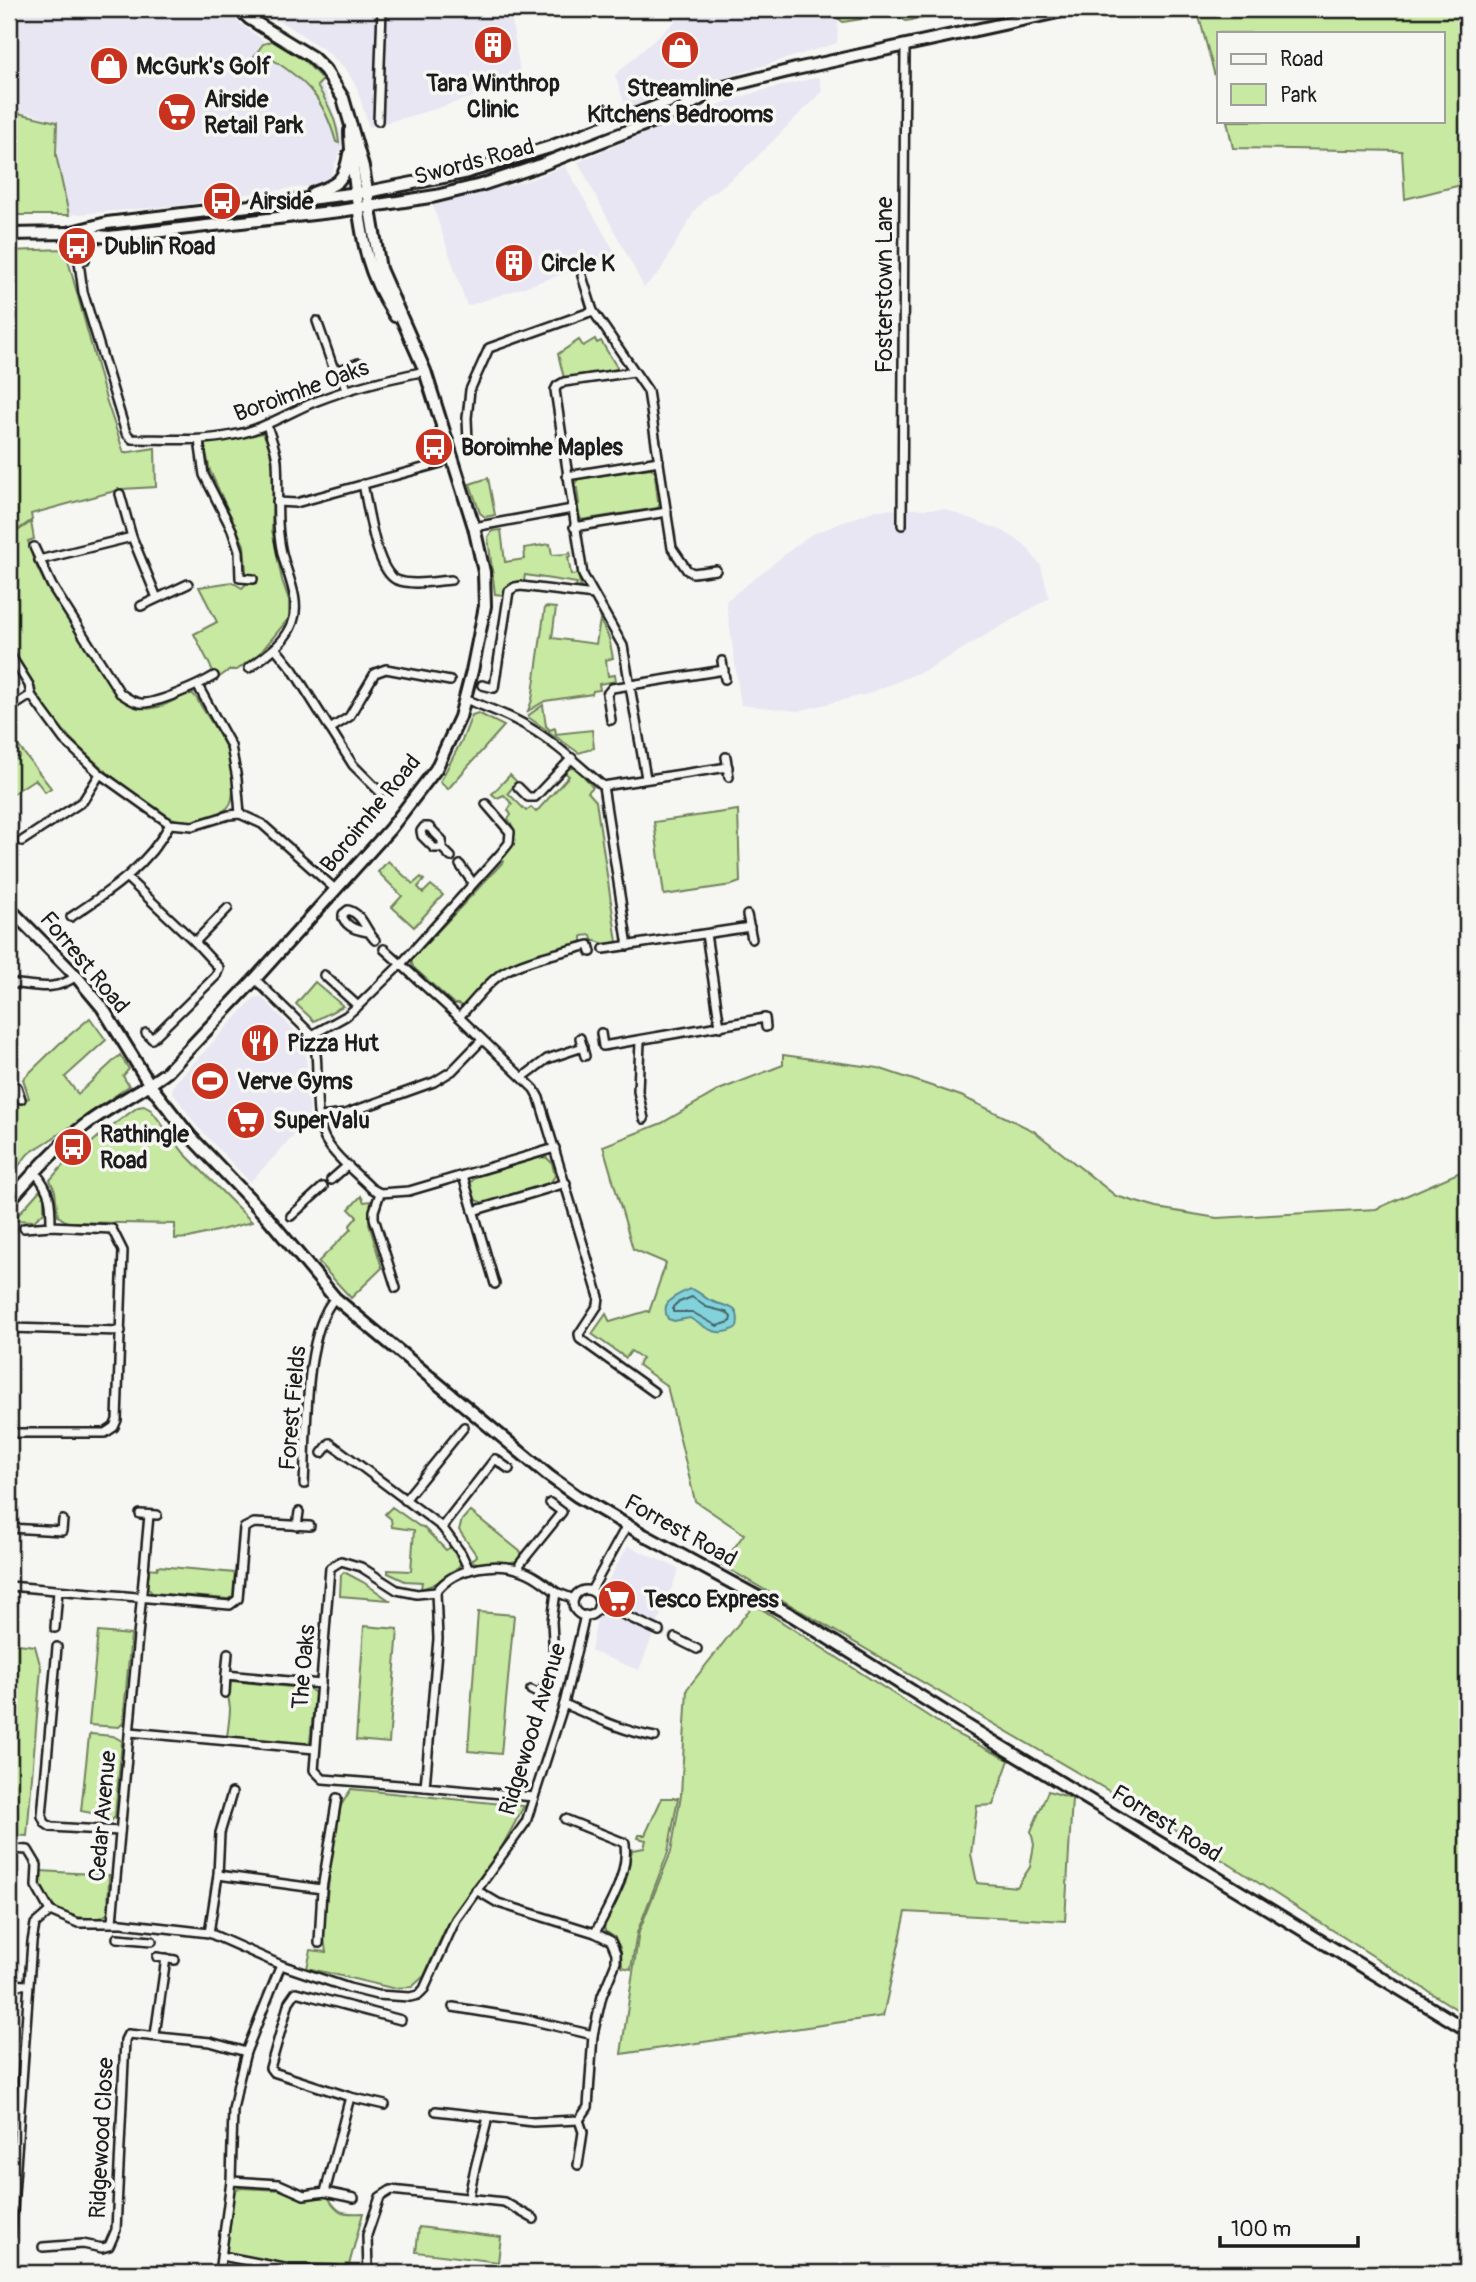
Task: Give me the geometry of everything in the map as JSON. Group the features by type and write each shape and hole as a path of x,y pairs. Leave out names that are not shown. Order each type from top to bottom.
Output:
{"street":[{"path":"239,9 250,19 319,63 340,90 358,143 362,192"},
{"path":"378,121 382,9"},
{"name":"Swords Road","path":"362,192 425,182 484,168 550,147 676,99 1072,9"},
{"name":"Fosterstown Lane","path":"902,525 905,45"},
{"name":"Swords Road","path":"364,208 436,196 506,178 679,111 713,91"},
{"path":"298,199 331,187 341,179 348,161 350,117"},
{"path":"350,143 362,192"},
{"path":"68,233 107,223 362,192"},
{"name":"Boroimhe Road","path":"150,1085 166,1072 255,979 404,812 436,769 451,740 465,699 485,606 484,572 474,527 425,371 414,345 373,278 365,250 362,192"},
{"path":"9,234 68,233 108,237 364,208"},
{"name":"Boroimhe Oaks","path":"85,260 79,262 83,292 126,433 132,439 199,440 235,435 267,425 346,390 425,371"},
{"path":"582,276 593,311 648,391 672,548 687,570 698,573 716,570"},
{"path":"468,442 470,390 489,348 593,311"},
{"path":"317,321 333,367 340,370 359,363"},
{"path":"340,370 346,390"},
{"path":"634,372 564,382 557,386 556,401 583,575 623,646 646,778"},
{"path":"249,668 276,649 292,624 296,612 281,551 277,525 276,458 267,425"},
{"path":"199,440 204,475 232,530 239,551 240,578 253,579"},
{"path":"567,476 659,461"},
{"path":"278,502 296,503 441,463"},
{"path":"363,484 385,573 398,581 452,580"},
{"path":"120,494 132,537 157,598"},
{"path":"474,527 572,509"},
{"path":"574,527 667,512"},
{"path":"39,561 132,537"},
{"path":"34,547 52,586 120,692 131,700 152,703 198,686 214,676"},
{"path":"141,606 188,584"},
{"path":"482,685 494,688 509,591 521,586 594,595"},
{"path":"276,649 299,679 353,765 380,792"},
{"path":"9,653 29,685 31,695 64,740 100,774 170,824 193,826 240,814 262,824 335,890"},
{"path":"722,661 725,679"},
{"path":"330,729 349,718 375,673 386,669 450,681"},
{"path":"611,720 608,691 612,688 724,670"},
{"path":"198,686 231,746 240,814"},
{"path":"9,709 31,695"},
{"path":"465,699 531,728 572,758 603,786 628,946"},
{"path":"726,757 729,776"},
{"path":"518,787 528,797 535,797 572,758"},
{"path":"603,786 728,767"},
{"path":"22,841 83,801 100,774"},
{"path":"312,1035 346,1016 401,964 509,842 509,830 486,804"},
{"path":"71,917 127,878 160,843 170,824"},
{"path":"442,848 451,857"},
{"path":"460,865 473,883"},
{"path":"127,878 219,968 216,976 152,1039 146,1033"},
{"name":"Forrest Road","path":"9,908 76,976 102,1007 150,1085 190,1136 268,1218 335,1298 549,1476 626,1525 793,1616 961,1722 1467,2030"},
{"path":"195,942 228,908"},
{"path":"747,915 752,939"},
{"path":"604,949 750,928"},
{"path":"368,932 375,940"},
{"path":"706,934 720,1027"},
{"path":"459,1017 503,973 536,960 589,945"},
{"path":"384,949 534,1089 566,1183 599,1301 579,1334 580,1339 654,1392"},
{"path":"324,975 358,1006"},
{"path":"9,983 53,988 63,986 76,976"},
{"path":"255,979 312,1035 324,1138 371,1188 380,1193 409,1191 555,1148"},
{"path":"601,1033 603,1046 765,1018 766,1027"},
{"path":"580,1038 585,1056"},
{"path":"320,1117 345,1114 434,1082 452,1071 482,1040"},
{"path":"640,1041 638,1091 644,1119"},
{"path":"523,1077 547,1059 583,1047"},
{"path":"9,1201 59,1147 84,1126 117,1103 150,1085"},
{"path":"9,1089 17,1087 21,1099"},
{"path":"331,1180 348,1165"},
{"path":"34,1172 49,1193 51,1226"},
{"path":"463,1176 495,1284"},
{"path":"473,1212 566,1183"},
{"path":"291,1216 323,1187"},
{"path":"380,1193 374,1218 396,1288"},
{"path":"9,1433 92,1435 105,1433 114,1427 117,1420 123,1251 112,1229 51,1226 24,1228"},
{"path":"382,1275 391,1272"},
{"name":"Forest Fields","path":"304,1484 311,1370 321,1322 335,1298"},
{"path":"9,1328 121,1331"},
{"path":"405,1500 464,1427"},
{"path":"322,1453 330,1443 442,1527 461,1553 469,1570"},
{"path":"442,1527 495,1459 509,1469"},
{"path":"12,1494 9,1528 62,1531 63,1520"},
{"path":"519,1570 520,1564 562,1512 550,1503"},
{"path":"297,1526 299,1512"},
{"path":"130,1732 142,1598 153,1515 140,1514"},
{"path":"9,1587 234,1604 238,1599 244,1528 254,1523 310,1526"},
{"path":"591,1591 626,1525"},
{"name":"The Oaks","path":"436,1592 417,1594 397,1590 361,1567 341,1561 330,1568 314,1770 323,1779 534,1797"},
{"path":"425,1787 438,1639 436,1592 450,1578 469,1570 490,1567 519,1570 538,1578 555,1592 574,1599"},
{"path":"55,1628 58,1591"},
{"path":"580,1591 591,1591 598,1597 598,1607 592,1614 585,1615 576,1610 574,1599 580,1591"},
{"path":"531,1690 541,1695 554,1659 552,1621 555,1592"},
{"path":"598,1607 609,1608 659,1631"},
{"name":"Ridgewood Avenue","path":"281,1965 349,1988 377,1994 401,1997 418,1994 424,1989 456,1919 526,1822 564,1704 585,1615"},
{"path":"676,1638 697,1649"},
{"path":"57,1647 42,1815 45,1823 51,1827 120,1830"},
{"path":"225,1693 228,1653"},
{"path":"226,1675 321,1684"},
{"path":"564,1704 615,1727 655,1737"},
{"name":"Cedar Avenue","path":"112,1922 130,1732 315,1749"},
{"path":"209,1933 218,1875 220,1833 232,1793"},
{"path":"319,1943 323,1889 337,1798"},
{"path":"565,1819 625,1843 624,1869 595,1933"},
{"path":"9,1849 28,1850 37,1865 36,1886 50,1911 78,1923 112,1922 209,1933 281,1965 246,2052 233,2110 231,2181 219,2273"},
{"path":"218,1875 323,1889"},
{"path":"476,1890 498,1903 595,1933 611,1941 617,1953 602,1996 593,2035 588,2107 579,2120"},
{"path":"10,2273 12,2156 27,1984 35,1924 50,1911"},
{"path":"134,1939 135,1924"},
{"path":"117,1938 152,1941"},
{"path":"155,2035 161,1957 175,1960"},
{"path":"9,1984 27,1984"},
{"path":"385,2105 273,2072 270,2068 289,2002 296,1992 401,2020"},
{"path":"453,2007 526,2019 593,2035"},
{"name":"Ridgewood Close","path":"43,2247 83,2244 102,2248 108,2246 116,2230 120,2110 125,2040 128,2034 210,2042 246,2052"},
{"path":"325,2192 350,2096"},
{"path":"436,2111 533,2122 579,2120"},
{"path":"469,2198 472,2171 488,2117"},
{"path":"579,2120 583,2132 579,2165"},
{"path":"231,2181 279,2184 304,2195 325,2192 354,2198"},
{"path":"368,2273 367,2235 380,2197 391,2190 504,2202 534,2219"},
{"path":"222,2256 289,2269 335,2270"}],"shaded area":[{"name":"Airside Retail Park","path":"9,9 227,9 251,32 314,74 327,94 341,134 341,148 329,181 319,185 182,205 68,215 58,162 57,121 30,113 9,111"},
{"name":"Airside Retail Park","path":"254,9 510,9 521,79 473,97 369,127 357,88 346,69 326,51 292,28"},
{"path":"689,9 825,9 838,22 837,43 626,108 615,75"},
{"path":"819,77 822,91 751,163 707,196 695,210 659,273 644,287 578,162 684,116 753,93"},
{"path":"565,166 617,256 467,306 432,203 532,179"},
{"path":"944,509 1001,530 1024,544 1041,566 1049,598 930,668 867,694 798,711 741,705 726,601 810,535 876,510"},
{"path":"254,998 263,998 303,1040 310,1124 306,1123 250,1182 196,1125 172,1091 175,1083"},
{"path":"628,1546 679,1569 639,1670 591,1651 602,1591"}],"green space":[{"path":"826,9 868,9 861,19 843,22"},
{"path":"887,9 981,9 906,21"},
{"path":"1197,9 1467,9 1467,187 1461,185 1405,199 1402,151 1233,148 1227,122 1444,122 1444,32 1217,32 1217,84"},
{"path":"275,40 301,57 323,80 317,86 332,113 339,143 336,142 326,114 312,92 283,66 270,58 239,77 263,44"},
{"path":"9,111 57,122 56,155 69,215 9,215"},
{"path":"65,249 106,399 124,453 155,448 156,487 122,489 31,514 32,520 9,536 9,251"},
{"path":"595,339 597,343 601,341 618,369 564,378 558,354 579,340 583,346"},
{"path":"263,433 271,450 272,530 289,600 289,618 262,651 237,670 229,670 217,679 194,634 217,622 199,587 232,582 242,588 247,583 244,545 210,471 204,443"},
{"path":"651,468 658,475 655,476 658,501 661,501 658,508 581,520 576,505 579,504 577,488 574,488 578,479"},
{"path":"488,478 495,515 485,517 480,513 470,484"},
{"path":"31,522 34,539 28,541 33,559 47,588 119,698 146,709 160,707 187,694 193,694 197,699 220,737 230,760 232,796 225,810 189,822 165,814 96,762 53,719 40,700 35,686 9,644 9,537"},
{"path":"501,530 505,562 525,559 524,548 550,544 552,555 570,552 571,556 568,557 571,575 578,574 581,587 576,588 577,583 525,575 524,581 511,584 503,595 495,594 488,537 492,531"},
{"path":"545,607 556,608 552,638 596,644 600,620 609,638 613,658 606,660 608,676 615,675 616,681 599,684 600,690 593,691 592,694 545,701 528,711 532,700"},
{"path":"543,705 546,726 550,730 555,728 556,734 592,730 594,748 579,753 528,717"},
{"path":"478,713 504,726 448,789 440,782 472,715"},
{"path":"13,739 51,788 45,792 35,779 9,796 9,763 20,756 11,741"},
{"path":"569,768 578,769 593,787 588,792 596,801 617,942 605,944 592,940 591,935 582,936 582,943 498,969 464,1004 454,1004 413,967 411,960 503,862 502,859 512,845 514,830 508,819 511,815 508,810 512,804 504,795 497,798 492,794 510,775 517,782 508,793 526,811 531,807 536,812 569,776 564,772"},
{"path":"738,810 740,882 664,895 654,822"},
{"path":"388,861 413,884 421,877 424,880 418,887 423,893 431,885 443,895 414,927 392,907 402,896 378,872"},
{"path":"315,982 343,1006 314,1021 296,1004"},
{"path":"90,1018 106,1040 65,1077 78,1094 120,1055 129,1069 123,1076 129,1086 28,1154 9,1178 9,1100 11,1104 29,1098 23,1079"},
{"path":"783,1055 878,1068 961,1096 1034,1131 1116,1196 1157,1208 1217,1218 1376,1209 1467,1169 1467,2016 1174,1829 722,1565 744,1534 695,1501 667,1386 638,1365 642,1358 631,1351 626,1358 592,1334 606,1314 610,1322 649,1312 666,1263 633,1249 603,1146 662,1123 719,1090 783,1065"},
{"path":"144,1106 151,1110 184,1153 252,1222 175,1239 175,1224 67,1222 58,1216 55,1191 50,1180 64,1164 106,1130 138,1107"},
{"path":"541,1157 552,1163 555,1176 550,1183 484,1203 475,1200 470,1184 475,1177"},
{"path":"40,1190 44,1196 44,1212 34,1221 15,1220 15,1233 9,1238 9,1225"},
{"path":"361,1196 364,1202 372,1201 369,1224 382,1268 351,1298 318,1262 351,1229 350,1225 357,1217 349,1209"},
{"path":"392,1507 423,1527 446,1550 451,1547 461,1563 454,1572 421,1589 422,1582 405,1581 388,1573 388,1570 411,1571 414,1530 392,1527 391,1519 385,1514"},
{"path":"470,1511 522,1553 516,1561 493,1564 471,1561 477,1556 459,1530 462,1520"},
{"path":"158,1566 235,1573 233,1596 228,1599 152,1593 147,1587 149,1568 157,1569"},
{"path":"344,1572 389,1600 340,1596 341,1575"},
{"path":"754,1604 956,1734 1009,1760 993,1805 977,1806 971,1854 977,1883 1017,1887 1030,1867 1034,1845 1031,1831 1048,1791 1072,1798 1065,1921 906,1912 883,2016 621,2054 639,1931 671,1852 681,1795 687,1689"},
{"path":"478,1612 514,1615 501,1754 468,1751"},
{"path":"364,1626 398,1629 389,1743 356,1740"},
{"path":"98,1632 131,1635 123,1723 119,1727 89,1725"},
{"path":"9,1643 35,1646 41,1668 27,1836 9,1835"},
{"path":"232,1681 310,1689 315,1693 310,1742 304,1745 227,1737 230,1708 228,1691"},
{"path":"91,1734 113,1736 122,1741 115,1817 110,1822 102,1822 102,1815 81,1811"},
{"path":"351,1789 524,1806 498,1854 447,1925 424,1976 412,1987 392,1988 307,1968 311,1950 326,1952 323,1931 337,1812"},
{"path":"662,1798 678,1798 668,1852 637,1933 631,1969 622,1967 619,1946 605,1931 604,1925 625,1884 632,1850 644,1848 646,1840 638,1838 639,1835 645,1835"},
{"path":"40,1871 109,1875 108,1913 101,1918 87,1918 59,1911 52,1906 43,1892"},
{"path":"239,2188 282,2190 303,2199 328,2197 342,2212 363,2213 349,2265 283,2264 230,2255 225,2248 232,2193"},
{"path":"419,2227 501,2237 498,2262 416,2252"}],"water":[{"path":"690,1289 735,1310 737,1327 718,1332 690,1318 674,1321 668,1319 667,1303"}],"tunnel":[{"path":"659,1631 675,1638"}],"place":[{"name":"Tara Winthrop Clinic","path":"493,45"},
{"name":"Streamline Kitchens Bedrooms","path":"680,50"},
{"name":"McGurk's Golf","path":"109,66"},
{"name":"Airside Retail Park","path":"177,112"},
{"name":"Airside","path":"222,201"},
{"name":"Dublin Road","path":"77,246"},
{"name":"Circle K","path":"514,263"},
{"name":"Boroimhe Maples","path":"434,447"},
{"name":"Pizza Hut","path":"260,1043"},
{"name":"Verve Gyms","path":"210,1081"},
{"name":"SuperValu","path":"246,1120"},
{"name":"Rathingle Road","path":"73,1147"},
{"name":"Tesco Express","path":"617,1599"}]}
